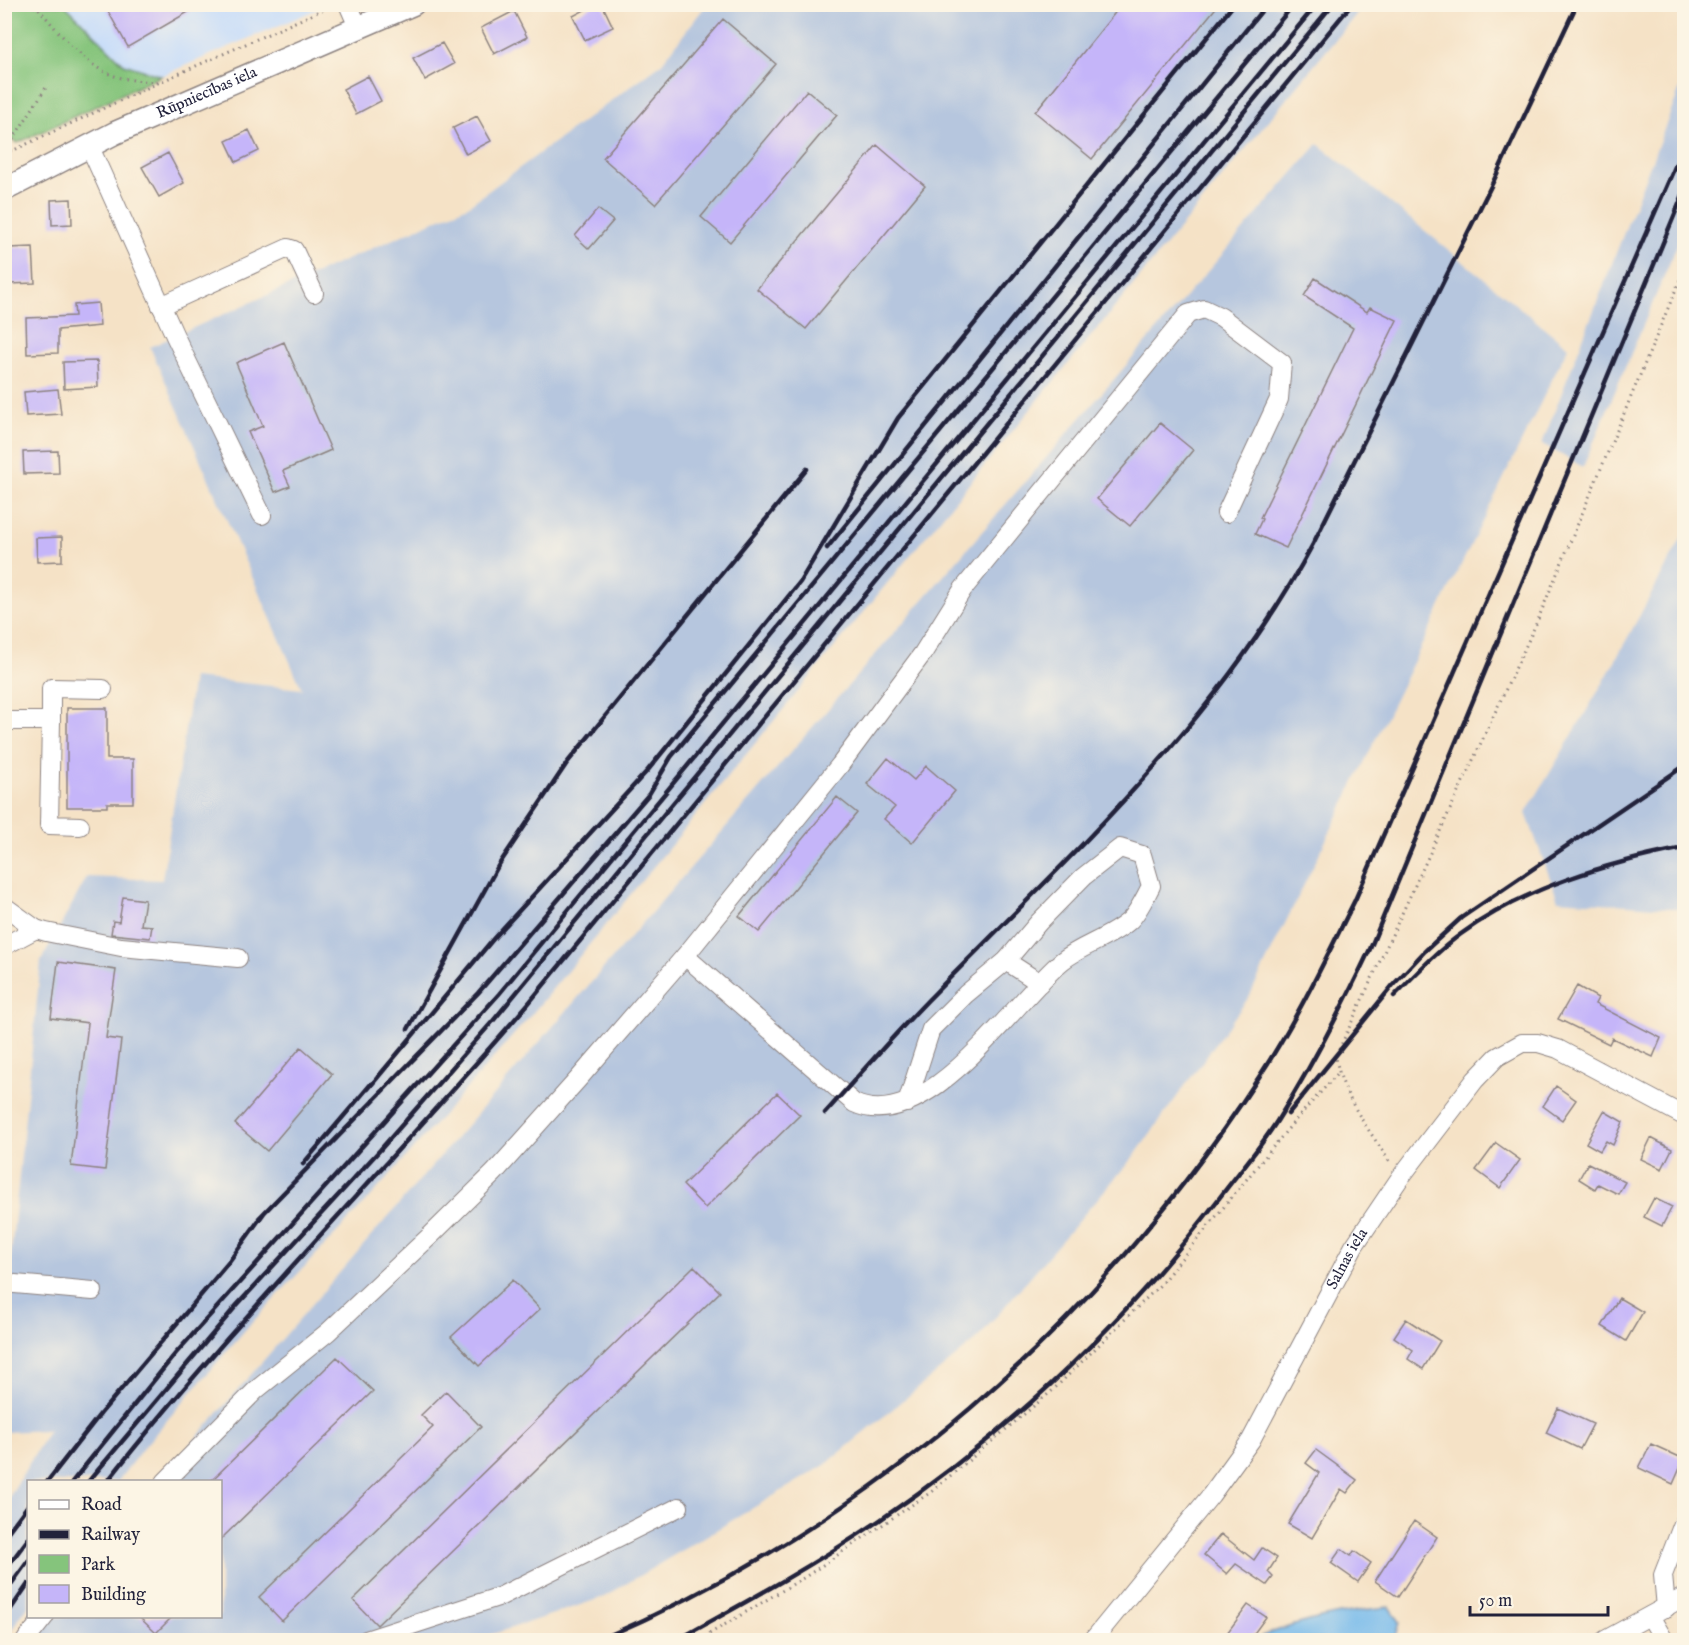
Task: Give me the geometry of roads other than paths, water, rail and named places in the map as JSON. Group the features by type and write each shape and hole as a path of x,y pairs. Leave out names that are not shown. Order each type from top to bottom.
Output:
{"main road":[{"name":"Rūpniecības iela","path":"4,190 89,145 413,4"}],"street":[{"path":"348,4 358,27"},
{"path":"89,145 161,306 262,515"},
{"path":"161,306 288,248 294,250 314,293"},
{"path":"167,1480 256,1390 328,1332 494,1173 685,956 840,765 924,653 963,589 1188,314 1204,309 1221,317 1282,363 1279,399 1226,513"},
{"path":"80,826 49,825 51,688 103,689"},
{"path":"4,721 51,721"},
{"path":"685,956 854,1103 866,1109 907,1103 938,1084 980,1048 1063,960 1130,920 1151,886 1142,855 1120,848 1083,877 1039,922 1006,961 966,994 932,1029 907,1103"},
{"path":"4,906 36,929 121,947 238,958"},
{"path":"4,946 36,929"},
{"path":"1006,961 1040,982"},
{"name":"Salnas iela","path":"1093,1641 1190,1521 1251,1440 1354,1246 1400,1178 1475,1080 1497,1057 1522,1043 1538,1042 1567,1053 1684,1116"},
{"path":"4,1283 93,1291"},
{"path":"366,1641 501,1596 679,1508"},
{"path":"1664,1641 1658,1612 1663,1575 1684,1521"},
{"path":"1605,1641 1684,1597"},
{"path":"26,1641 44,1618"}],"water":[{"path":"1390,1607 1400,1622 1395,1640 1261,1640 1262,1636 1309,1621"}],"railway":[{"path":"368,1089 494,938 648,770 800,582 898,418 1234,4"},
{"path":"827,548 1267,4"},
{"path":"259,1218 478,993 649,794 671,757 1294,4"},
{"path":"74,1480 176,1353 499,994 1317,4"},
{"path":"90,1480 237,1305 380,1150 493,1021 1333,4"},
{"path":"109,1480 209,1360 528,1004 1352,4"},
{"path":"825,1113 921,1007 1091,836 1141,782 1189,726 1234,668 1276,608 1313,544 1494,180 1577,4"},
{"path":"599,1640 699,1592 795,1538 885,1476 971,1408 1051,1333 1126,1253 1196,1168 1273,1056 1310,990 1355,900 1684,146"},
{"path":"677,1640 855,1537 928,1486 1020,1412 1105,1331 1145,1288 1270,1131 1314,1058 1370,949 1684,192"},
{"path":"408,1029 498,866 567,763 807,469"},
{"path":"1288,1114 1393,985 1461,918 1684,766"},
{"path":"1394,996 1452,941 1486,917 1512,903 1597,869 1684,848"},
{"path":"303,1164 371,1084"},
{"path":"49,1480 101,1413 228,1263 264,1213"},
{"path":"4,1537 27,1506"},
{"path":"4,1571 27,1540"},
{"path":"4,1594 27,1562"},
{"path":"4,1619 27,1585"}]}
